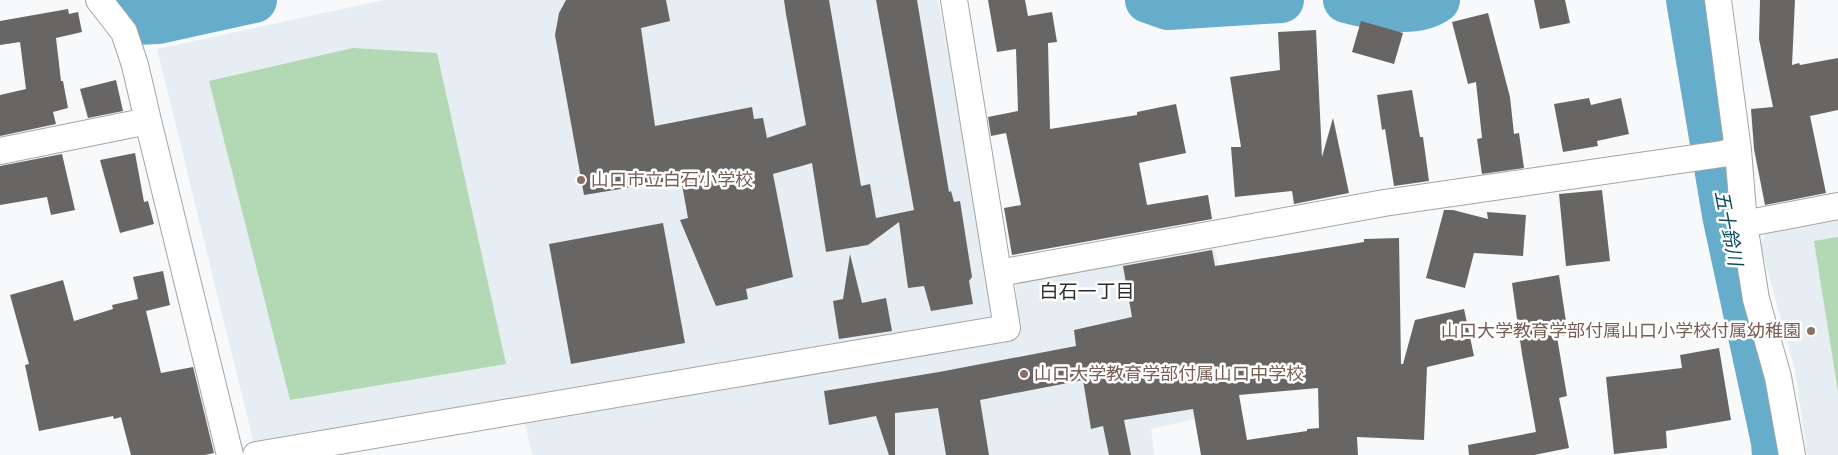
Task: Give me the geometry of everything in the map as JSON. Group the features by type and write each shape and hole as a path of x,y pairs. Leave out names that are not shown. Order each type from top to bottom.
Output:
{"street":[{"path":"100,0 124,32 135,65 230,455"},
{"path":"256,455 1007,328 954,0"},
{"path":"1718,0 1720,154 1744,224 1756,299 1778,377 1792,455"},
{"path":"0,151 148,121"},
{"path":"999,273 1384,203 1720,154"},
{"path":"1744,224 1838,206"}],"shaded area":[{"name":"山口市立白石小学校","path":"384,0 938,0 997,311 990,322 254,444 157,49"},
{"name":"山口大学教育学部付属山口小学校付属幼稚園","path":"1838,216 1838,455 1807,455 1795,370 1760,244 1769,230"},
{"name":"山口大学教育学部付属山口中学校","path":"1214,241 1241,409 1151,429 1154,455 532,455 525,423 1019,339 1015,276"}],"green space":[{"path":"353,48 437,53 506,364 290,400 209,81"},
{"path":"1838,237 1838,392 1814,241"}],"building":[{"path":"566,0 666,0 670,21 641,28 655,126 752,107 754,119 763,118 767,138 806,125 784,0 829,0 861,186 870,184 876,218 914,210 876,0 917,0 949,192 951,191 954,202 960,201 972,277 969,281 973,304 931,311 924,286 908,288 899,222 868,245 826,252 812,163 773,174 793,277 746,289 748,299 716,306 680,220 688,218 681,179 584,195 555,35 559,13"},
{"path":"988,0 1025,0 1028,16 1052,12 1057,42 1048,43 1050,129 1137,115 1137,112 1176,104 1186,153 1139,163 1147,205 1208,195 1212,219 1012,255 1004,208 1021,205 1006,133 991,136 988,117 1018,111 1016,49 997,52"},
{"path":"1534,0 1565,0 1570,23 1540,29"},
{"path":"1760,0 1795,0 1792,65 1838,58 1838,110 1810,116 1826,193 1765,205 1754,149 1751,109 1773,107 1759,39"},
{"path":"68,9 69,14 78,12 82,32 56,38 61,81 63,81 68,108 53,112 56,124 0,136 0,95 26,89 20,42 0,45 0,21"},
{"path":"1488,13 1510,97 1514,134 1519,133 1524,168 1482,174 1477,139 1482,138 1476,82 1468,84 1452,22"},
{"path":"1361,21 1403,33 1394,64 1352,52"},
{"path":"1316,30 1322,157 1333,118 1349,193 1294,204 1292,191 1235,197 1231,147 1241,147 1230,77 1280,70 1278,32"},
{"path":"116,80 123,111 88,118 80,89"},
{"path":"1412,90 1420,137 1423,137 1429,181 1394,186 1385,129 1382,130 1377,95"},
{"path":"1589,98 1591,105 1621,98 1629,134 1597,141 1598,146 1563,152 1554,104"},
{"path":"135,153 144,202 148,201 154,224 120,233 100,160"},
{"path":"62,154 75,210 51,215 47,197 0,205 0,166"},
{"path":"1602,190 1610,261 1566,266 1559,194"},
{"path":"1444,210 1453,210 1488,219 1487,212 1526,215 1523,256 1474,253 1465,288 1426,278"},
{"path":"663,223 685,343 571,364 549,244"},
{"path":"1399,238 1401,364 1403,364 1415,320 1464,309 1474,356 1427,367 1424,440 1357,437 1358,455 1201,455 1193,409 1124,420 1131,455 1109,455 1103,426 1091,429 1083,380 980,400 989,455 946,455 938,408 895,413 895,455 889,455 876,416 829,425 824,391 939,372 1076,346 1074,330 1132,317 1123,266 1212,250 1215,266 1364,242 1364,239","holes":["1318,388 1319,428 1247,440 1239,395"]},
{"path":"850,254 862,303 886,298 892,331 839,339 833,301 843,299"},
{"path":"163,271 170,305 146,311 161,373 193,367 214,453 205,455 131,455 121,417 114,419 113,416 39,431 25,365 29,364 10,295 63,280 74,321 113,309 112,305 138,299 133,277"},
{"path":"1559,275 1568,335 1557,337 1567,396 1559,398 1569,448 1534,455 1469,455 1468,445 1536,432 1512,283"},
{"path":"1719,348 1731,420 1666,431 1667,448 1614,454 1606,377 1682,368 1680,355"}],"waterway":[{"name":"五十鈴川","path":"118,0 135,22 158,21 254,0"},
{"name":"五十鈴川","path":"1148,0 1168,7 1281,0"},
{"name":"五十鈴川","path":"1346,0 1393,9 1416,8 1437,0"},
{"name":"五十鈴川","path":"1689,0 1725,215 1774,442 1775,455"}],"place":[{"name":"山口市立白石小学校","path":"581,180"},
{"name":"山口大学教育学部付属山口小学校付属幼稚園","path":"1811,331"},
{"name":"山口大学教育学部付属山口中学校","path":"1024,374"}],"district":[{"name":"白石一丁目","path":"1087,291"}]}
